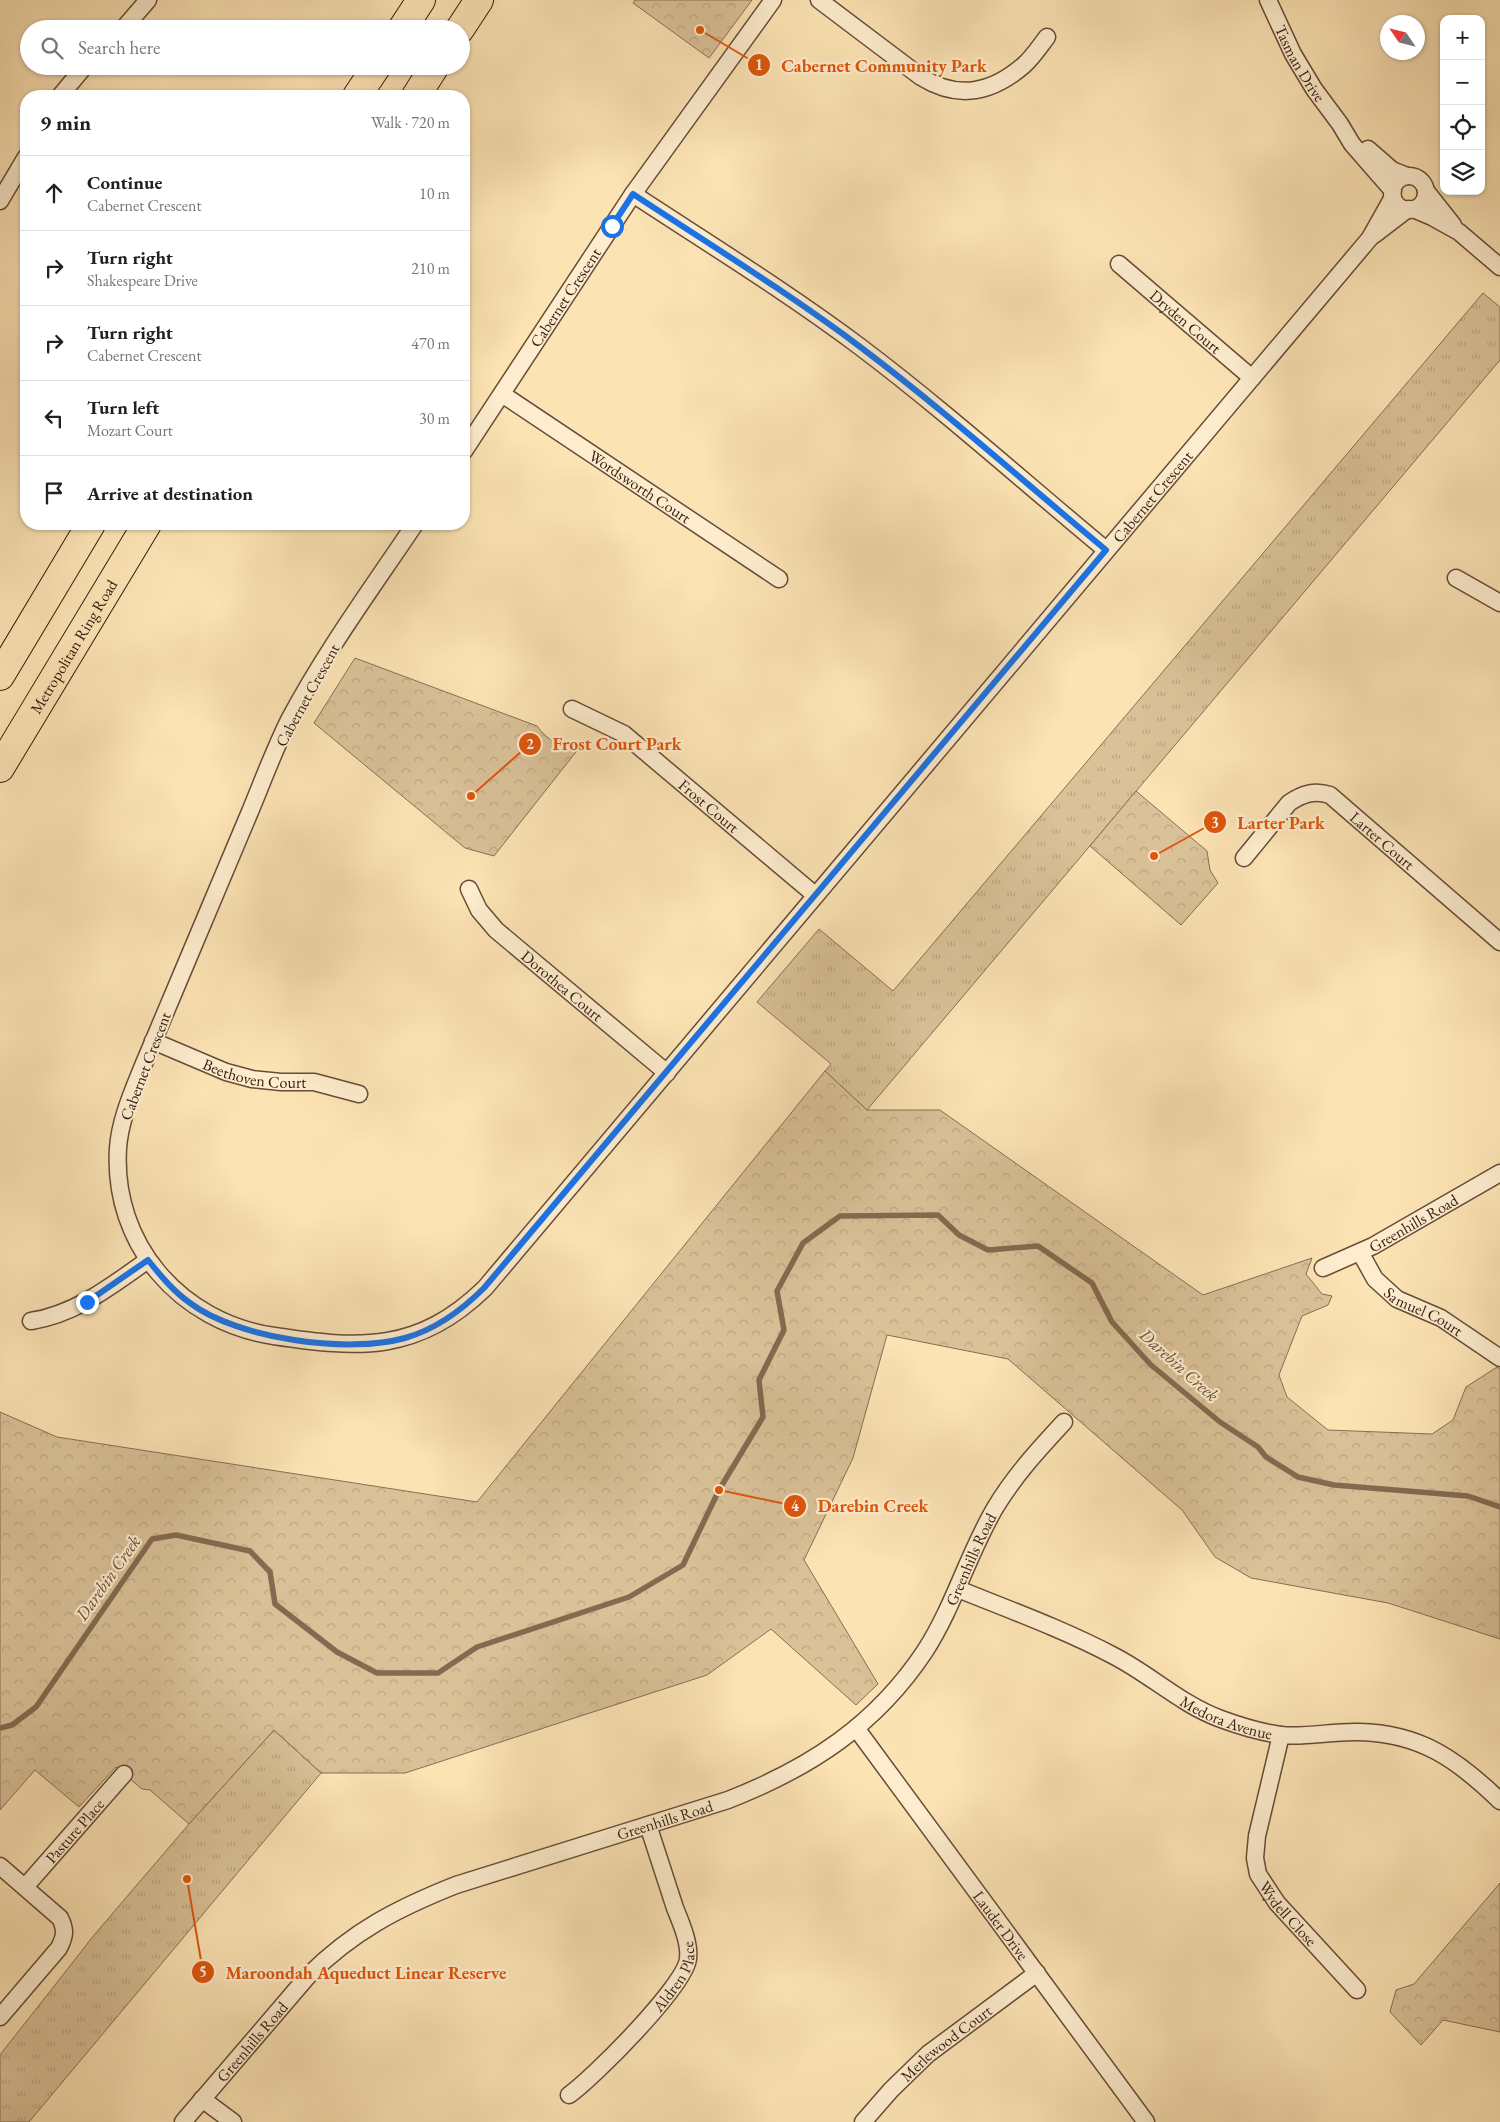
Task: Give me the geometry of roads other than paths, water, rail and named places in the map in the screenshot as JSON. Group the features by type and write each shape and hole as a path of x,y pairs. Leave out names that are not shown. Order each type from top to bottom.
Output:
{"highway":[{"path":"408,20 421,0"},
{"path":"466,20 479,0"},
{"path":"361,90 371,75"},
{"path":"420,90 429,75"},
{"path":"0,676 87,530"},
{"name":"Metropolitan Ring Road","path":"0,768 143,530"}],"street":[{"path":"131,20 148,0"},
{"name":"Cabernet Crescent","path":"470,442 633,194 773,0"},
{"path":"819,0 921,77 934,85 949,90 968,92 987,88 1026,64 1047,37"},
{"name":"Tasman Drive","path":"1268,0 1292,54 1356,150 1393,194"},
{"path":"65,90 78,75"},
{"path":"76,90 87,75"},
{"name":"Tasman Drive","path":"1340,124 1380,162 1392,170 1407,176"},
{"path":"0,201 20,167"},
{"path":"1459,232 1411,209 1398,206 1393,194 1397,181 1407,176 1418,178 1426,192 1459,232 1500,267"},
{"path":"1411,209 1421,204 1426,192"},
{"path":"633,194 858,345 910,385 1106,550"},
{"name":"Cabernet Crescent","path":"411,530 321,665 288,723 128,1103 118,1146 118,1172 122,1199 129,1223 148,1260 167,1284 190,1303 211,1316 236,1327 260,1334 324,1342 385,1342 407,1337 448,1319 467,1305 484,1288 1370,238 1393,194"},
{"name":"Cabernet Crescent","path":"1370,238 1411,209"},
{"name":"Dryden Court","path":"1119,264 1252,378"},
{"name":"Wordsworth Court","path":"502,394 779,579"},
{"path":"1456,578 1500,604"},
{"name":"Frost Court","path":"572,709 624,734 815,895"},
{"name":"Larter Court","path":"1244,858 1289,803 1298,796 1311,792 1321,792 1330,796 1500,942"},
{"name":"Dorothea Court","path":"469,889 479,910 496,930 667,1073"},
{"name":"Beethoven Court","path":"153,1041 226,1072 252,1079 281,1082 314,1082 335,1086 359,1094"},
{"name":"Greenhills Road","path":"1323,1268 1360,1252 1500,1173"},
{"name":"Samuel Court","path":"1360,1252 1375,1279 1397,1299 1441,1318 1500,1358"},
{"path":"30,1321 64,1313 87,1302 148,1260"},
{"name":"Greenhills Road","path":"183,2122 308,1976 326,1958 377,1920 416,1900 456,1885 728,1800 766,1784 824,1753 856,1728 908,1674 925,1650 958,1589 979,1539 995,1508 1017,1476 1064,1422"},
{"name":"Medora Avenue","path":"958,1589 1113,1655 1192,1705 1219,1719 1281,1735 1358,1732 1402,1738 1431,1748 1455,1761 1478,1779 1500,1801"},
{"name":"Lauder Drive","path":"856,1728 1146,2122"},
{"name":"Wydell Close","path":"1281,1735 1256,1836 1255,1858 1258,1874 1277,1903 1357,1990"},
{"name":"Pasture Place","path":"24,1887 124,1774"},
{"name":"Aldren Place","path":"569,2095 585,2084 616,2053 677,1983 688,1961 685,1937 648,1825"},
{"path":"0,1866 60,1918 65,1928 64,1938 59,1948 0,2017"},
{"name":"Merlewood Court","path":"863,2122 891,2090 928,2054 1036,1973"},
{"path":"202,2100 233,2122"}],"waterway":[{"name":"Darebin Creek","path":"0,1728 12,1725 36,1707 152,1539 176,1535 250,1551 270,1572 275,1604 337,1652 377,1673 438,1673 477,1647 629,1597 683,1565 719,1490 763,1417 759,1380 784,1330 777,1291 803,1243 840,1216 938,1215 959,1235 988,1250 1038,1246 1092,1283 1112,1322 1151,1365 1220,1422 1258,1447 1266,1457 1298,1477 1334,1485 1468,1496 1500,1507"}],"place":[{"name":"Cabernet Community Park","path":"700,30"},
{"name":"Frost Court Park","path":"471,796"},
{"name":"Larter Park","path":"1154,856"},
{"name":"Darebin Creek","path":"719,1490"},
{"name":"Maroondah Aqueduct Linear Reserve","path":"187,1879"}]}
